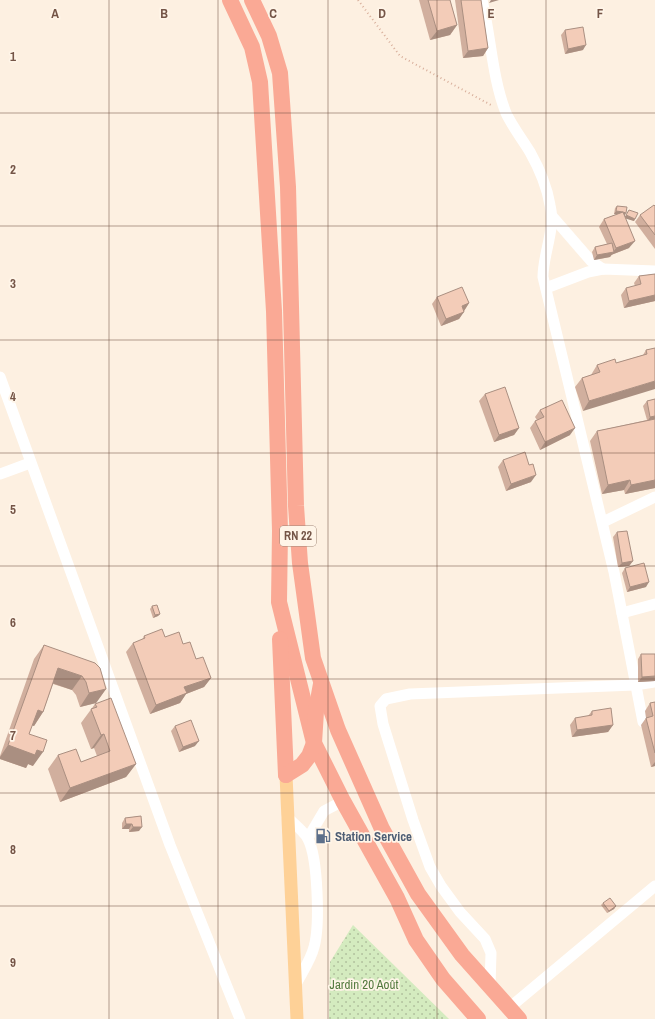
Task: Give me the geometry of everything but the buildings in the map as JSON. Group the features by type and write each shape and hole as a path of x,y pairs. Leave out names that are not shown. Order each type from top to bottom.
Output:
{"highway":[{"name":"RN 22","path":"230,0 252,47 260,82 264,116 274,311 280,531 279,602 314,743 343,801 397,898 416,940 443,979 478,1019"},
{"name":"RN 22","path":"252,0 269,36 280,73 288,186 296,506 300,563 313,658 338,730 382,828 418,894 462,955 514,1014"},
{"path":"279,602 286,776"},
{"path":"286,776 302,765 309,756 314,743 316,711 321,682"}],"main road":[{"path":"286,776 296,1019"}],"street":[{"path":"482,0 499,90 506,113 530,152 542,177 552,216 543,263 546,288 603,522 635,685 644,722"},
{"path":"552,216 591,261 603,269"},
{"path":"546,288 588,272 603,269 655,271"},
{"path":"0,377 170,845 240,1019"},
{"path":"0,474 30,463"},
{"path":"603,522 655,497"},
{"path":"622,613 655,604"},
{"path":"490,986 491,953 485,939 460,912 441,886 430,867 413,820 383,724 380,706 386,699 410,694 635,685 655,682"},
{"path":"308,838 324,811 343,801"},
{"path":"287,817 308,838 315,862 318,924 314,949 295,986"},
{"path":"514,1014 655,886"}],"path":[{"path":"358,0 400,56 506,113"}],"green space":[{"name":"Jardin 20 Août","path":"353,925 449,1019 329,1019 330,962"}],"place":[{"name":"Station Service","path":"323,836"}]}
